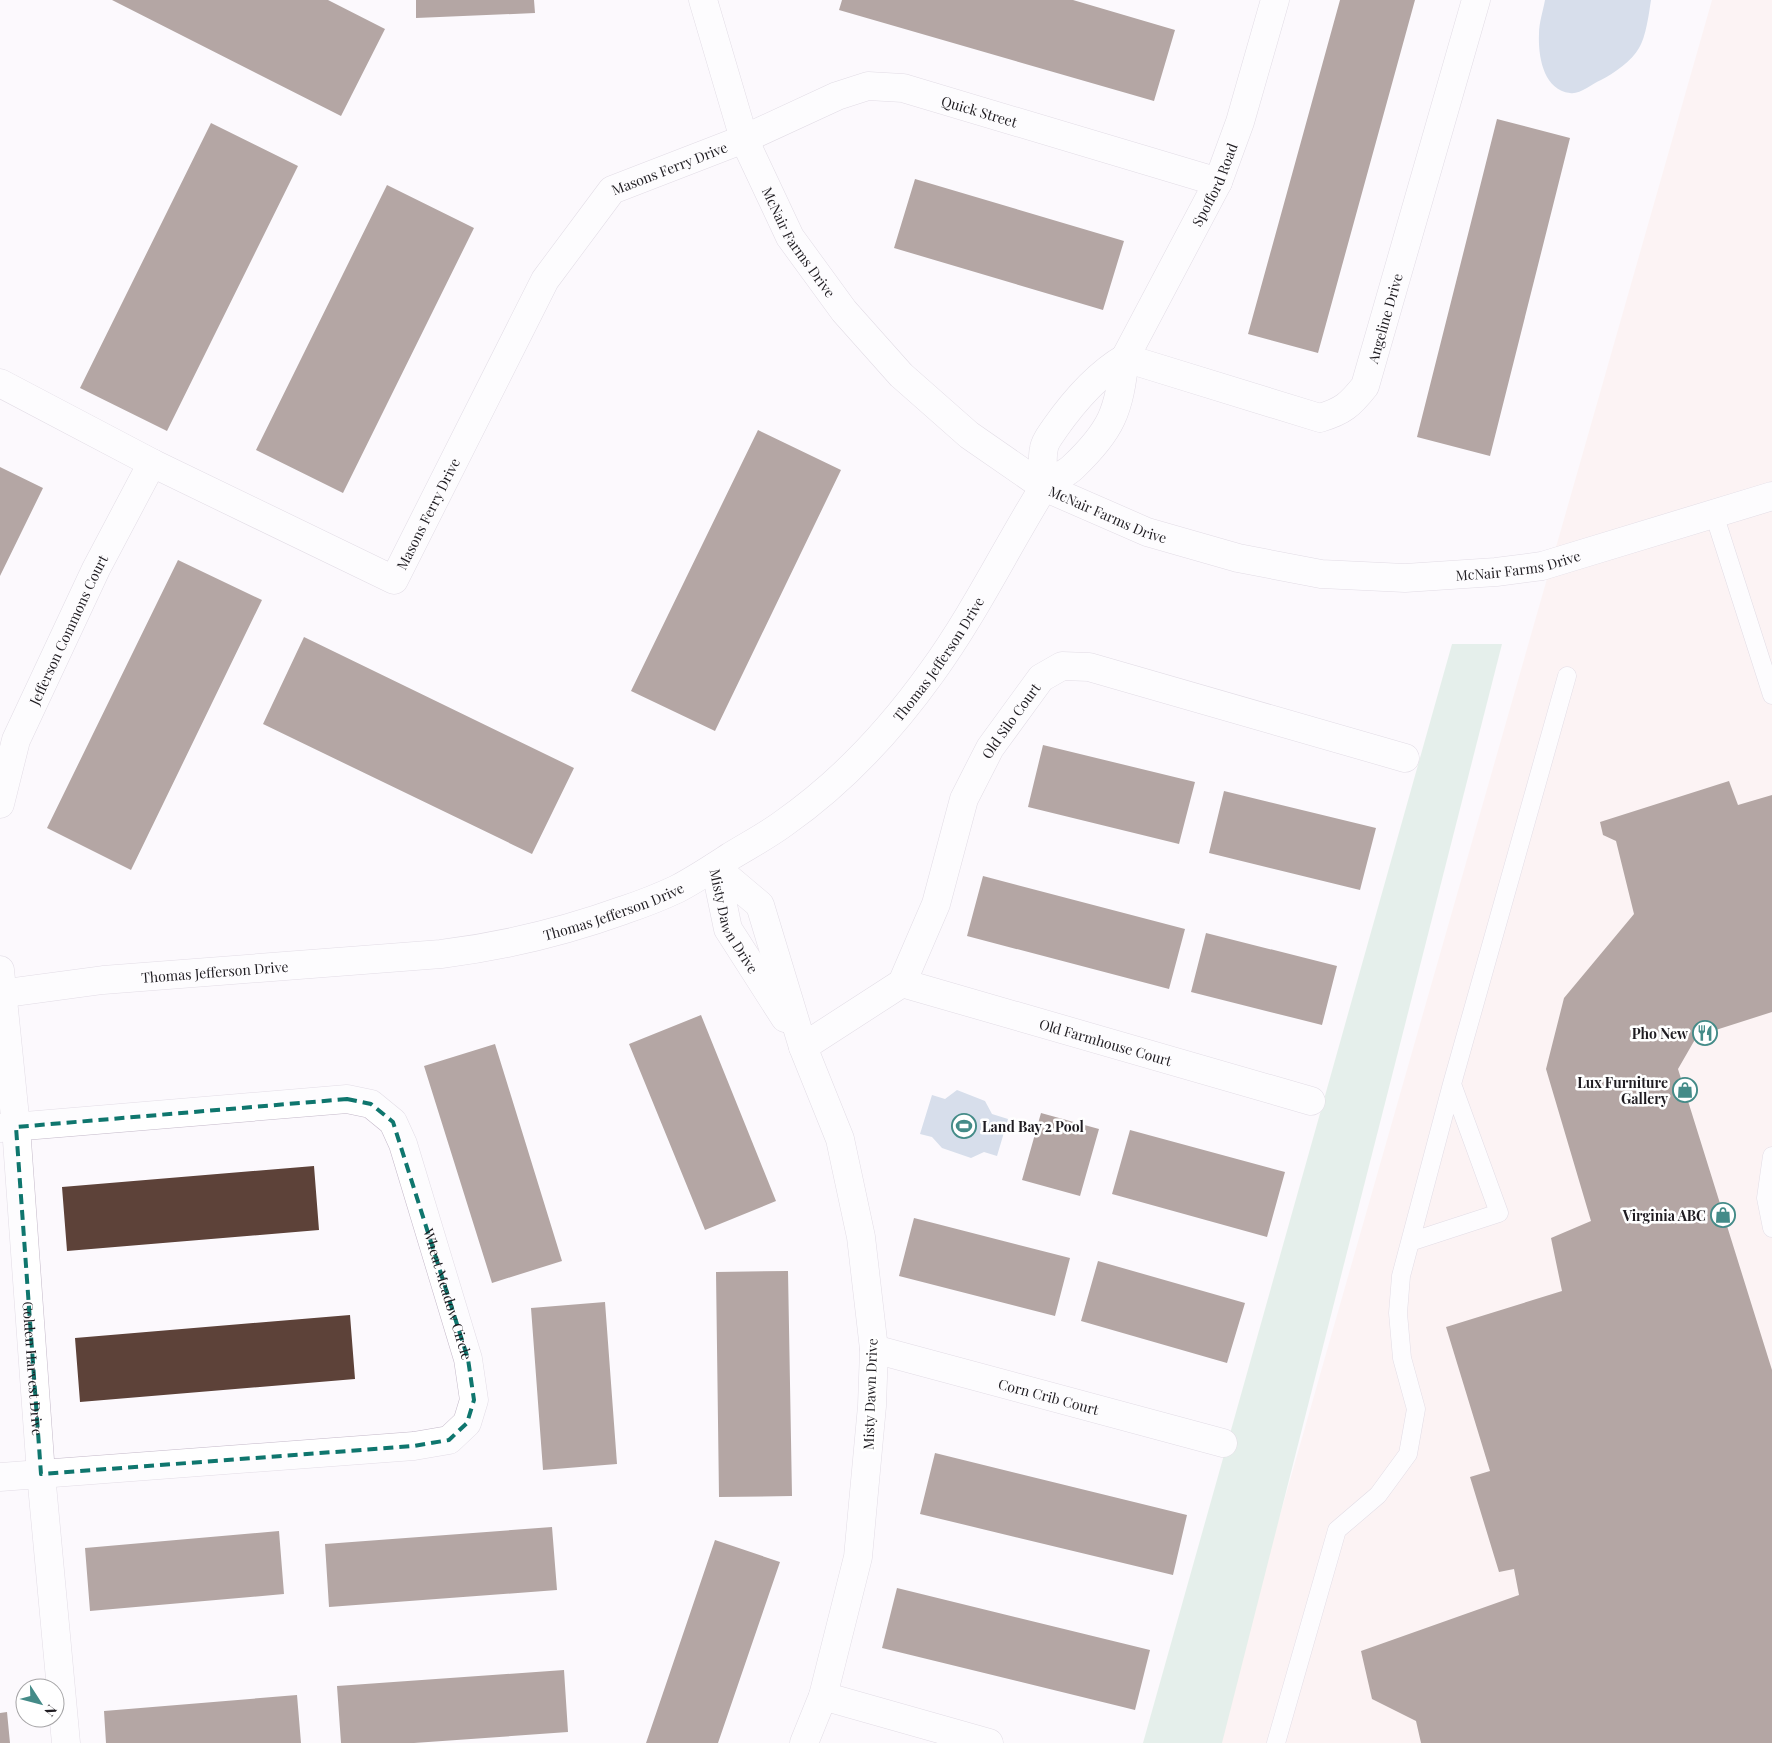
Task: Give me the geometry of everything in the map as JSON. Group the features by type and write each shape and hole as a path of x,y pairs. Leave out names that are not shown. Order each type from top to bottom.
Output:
{"street":[{"name":"McNair Farms Drive","path":"703,0 744,139 790,237 844,311 901,375 969,435 1044,487 1147,532 1238,558 1320,574 1405,578 1496,572 1542,566 1772,496"},
{"name":"Spofford Road","path":"1044,487 1070,469 1105,433 1115,412 1121,390 1125,358 1218,182 1240,122 1275,0"},
{"name":"Angeline Drive","path":"1125,358 1320,418 1337,413 1353,402 1365,386 1476,0"},
{"name":"Quick Street","path":"744,139 837,96 868,86 903,88 1218,182"},
{"name":"Masons Ferry Drive","path":"0,383 152,463 394,580 546,280 612,190 744,139"},
{"name":"Spofford Road","path":"1044,487 1044,448 1064,414 1083,391 1125,358"},
{"name":"Jefferson Commons Court","path":"0,804 16,740 96,569 152,463"},
{"name":"Thomas Jefferson Drive","path":"1,986 103,980 483,949 522,941 601,918 677,889 784,824 828,787 877,739 931,673 956,638 1044,487"},
{"name":"Old Silo Court","path":"902,983 936,904 964,799 990,748 1041,678 1062,666 1089,667 1405,758"},
{"name":"Misty Dawn Drive","path":"715,867 728,929 803,1047"},
{"name":"Misty Dawn Drive","path":"715,867 760,905 803,1047 840,1139 861,1237 874,1349 872,1406 858,1557 823,1696 804,1743"},
{"path":"803,1047 902,983"},
{"name":"Old Farmhouse Court","path":"902,983 1311,1100"},
{"name":"Golden Harvest Drive","path":"1,986 8,1127 66,1743"},
{"name":"Wheat Meadow Circle","path":"0,1477 414,1446 449,1440 467,1423 474,1400 468,1359 403,1144 393,1122 371,1104 347,1099 8,1127"},
{"name":"Corn Crib Court","path":"874,1349 1223,1443"},
{"path":"823,1696 990,1743"}],"lane":[{"path":"1714,514 1772,695"},
{"path":"1276,1743 1336,1530 1378,1495 1408,1454 1416,1409 1402,1358 1398,1313 1401,1276 1452,1084 1567,676"},
{"path":"1410,1242 1499,1213 1452,1084"},
{"path":"1772,1156 1766,1198 1772,1228"}],"highlighted area":[{"path":"347,1099 371,1104 393,1122 468,1359 474,1400 467,1423 449,1440 414,1446 41,1474 16,1127"}],"shaded area":[{"path":"1712,0 1772,0 1772,1743 1215,1743"}],"green space":[{"path":"1452,644 1502,644 1222,1743 1143,1743"}],"water":[{"path":"1545,0 1651,0 1645,31 1636,53 1611,74 1586,89 1570,93 1561,90 1548,79 1541,61 1539,34"},
{"name":"Land Bay 2 Pool","path":"957,1090 985,1101 992,1114 1008,1119 997,1156 984,1152 971,1158 942,1148 932,1137 920,1134 932,1095 945,1099"}],"building":[{"path":"112,0 328,0 385,29 341,116"},
{"path":"416,0 534,0 535,13 416,18"},
{"path":"842,0 1073,0 1175,30 1154,101 839,10"},
{"path":"1340,0 1415,0 1318,353 1248,334"},
{"path":"1497,119 1570,138 1490,456 1417,437"},
{"path":"211,123 298,166 167,431 80,388"},
{"path":"915,179 1124,241 1103,310 894,248"},
{"path":"387,185 474,228 343,493 256,450"},
{"path":"758,430 841,470 715,731 631,691"},
{"path":"0,467 43,488 0,576"},
{"path":"178,560 262,600 131,870 47,828"},
{"path":"304,637 574,768 532,854 263,724"},
{"path":"1043,745 1195,782 1179,844 1028,807"},
{"path":"1729,781 1738,805 1772,795 1772,1012 1697,1036 1678,1069 1772,1370 1772,1743 1421,1743 1416,1721 1372,1699 1361,1651 1519,1595 1514,1569 1499,1572 1470,1477 1490,1471 1446,1327 1562,1291 1551,1238 1591,1221 1546,1069 1564,998 1634,914 1616,841 1603,835 1600,822"},
{"path":"1224,791 1376,828 1360,890 1209,853"},
{"path":"983,876 1185,929 1169,989 967,936"},
{"path":"1206,933 1337,966 1322,1025 1191,992"},
{"path":"701,1015 776,1201 705,1230 629,1044"},
{"path":"495,1044 562,1261 492,1283 424,1066"},
{"path":"1041,1113 1099,1129 1080,1196 1022,1180"},
{"path":"1130,1130 1285,1172 1267,1237 1112,1194"},
{"path":"314,1166 319,1230 67,1251 62,1187"},
{"path":"914,1218 1070,1258 1055,1316 899,1276"},
{"path":"1098,1261 1245,1303 1227,1363 1081,1321"},
{"path":"788,1271 792,1496 719,1497 716,1272"},
{"path":"605,1302 617,1464 543,1470 531,1308"},
{"path":"350,1315 355,1379 80,1402 75,1338"},
{"path":"935,1453 1187,1515 1173,1575 920,1514"},
{"path":"552,1527 557,1590 329,1607 325,1544"},
{"path":"279,1531 284,1594 90,1611 85,1548"},
{"path":"715,1540 780,1562 718,1743 646,1743"},
{"path":"897,1588 1150,1650 1135,1710 882,1648"},
{"path":"564,1670 568,1732 414,1743 341,1743 337,1686"},
{"path":"297,1695 301,1743 106,1743 104,1711"},
{"path":"7,1712 10,1743 0,1743 0,1713"}],"place":[{"name":"Pho New","path":"1705,1033"},
{"name":"Lux Furniture Gallery","path":"1685,1090"},
{"name":"Land Bay 2 Pool","path":"964,1126"},
{"name":"Virginia ABC","path":"1723,1215"}]}
